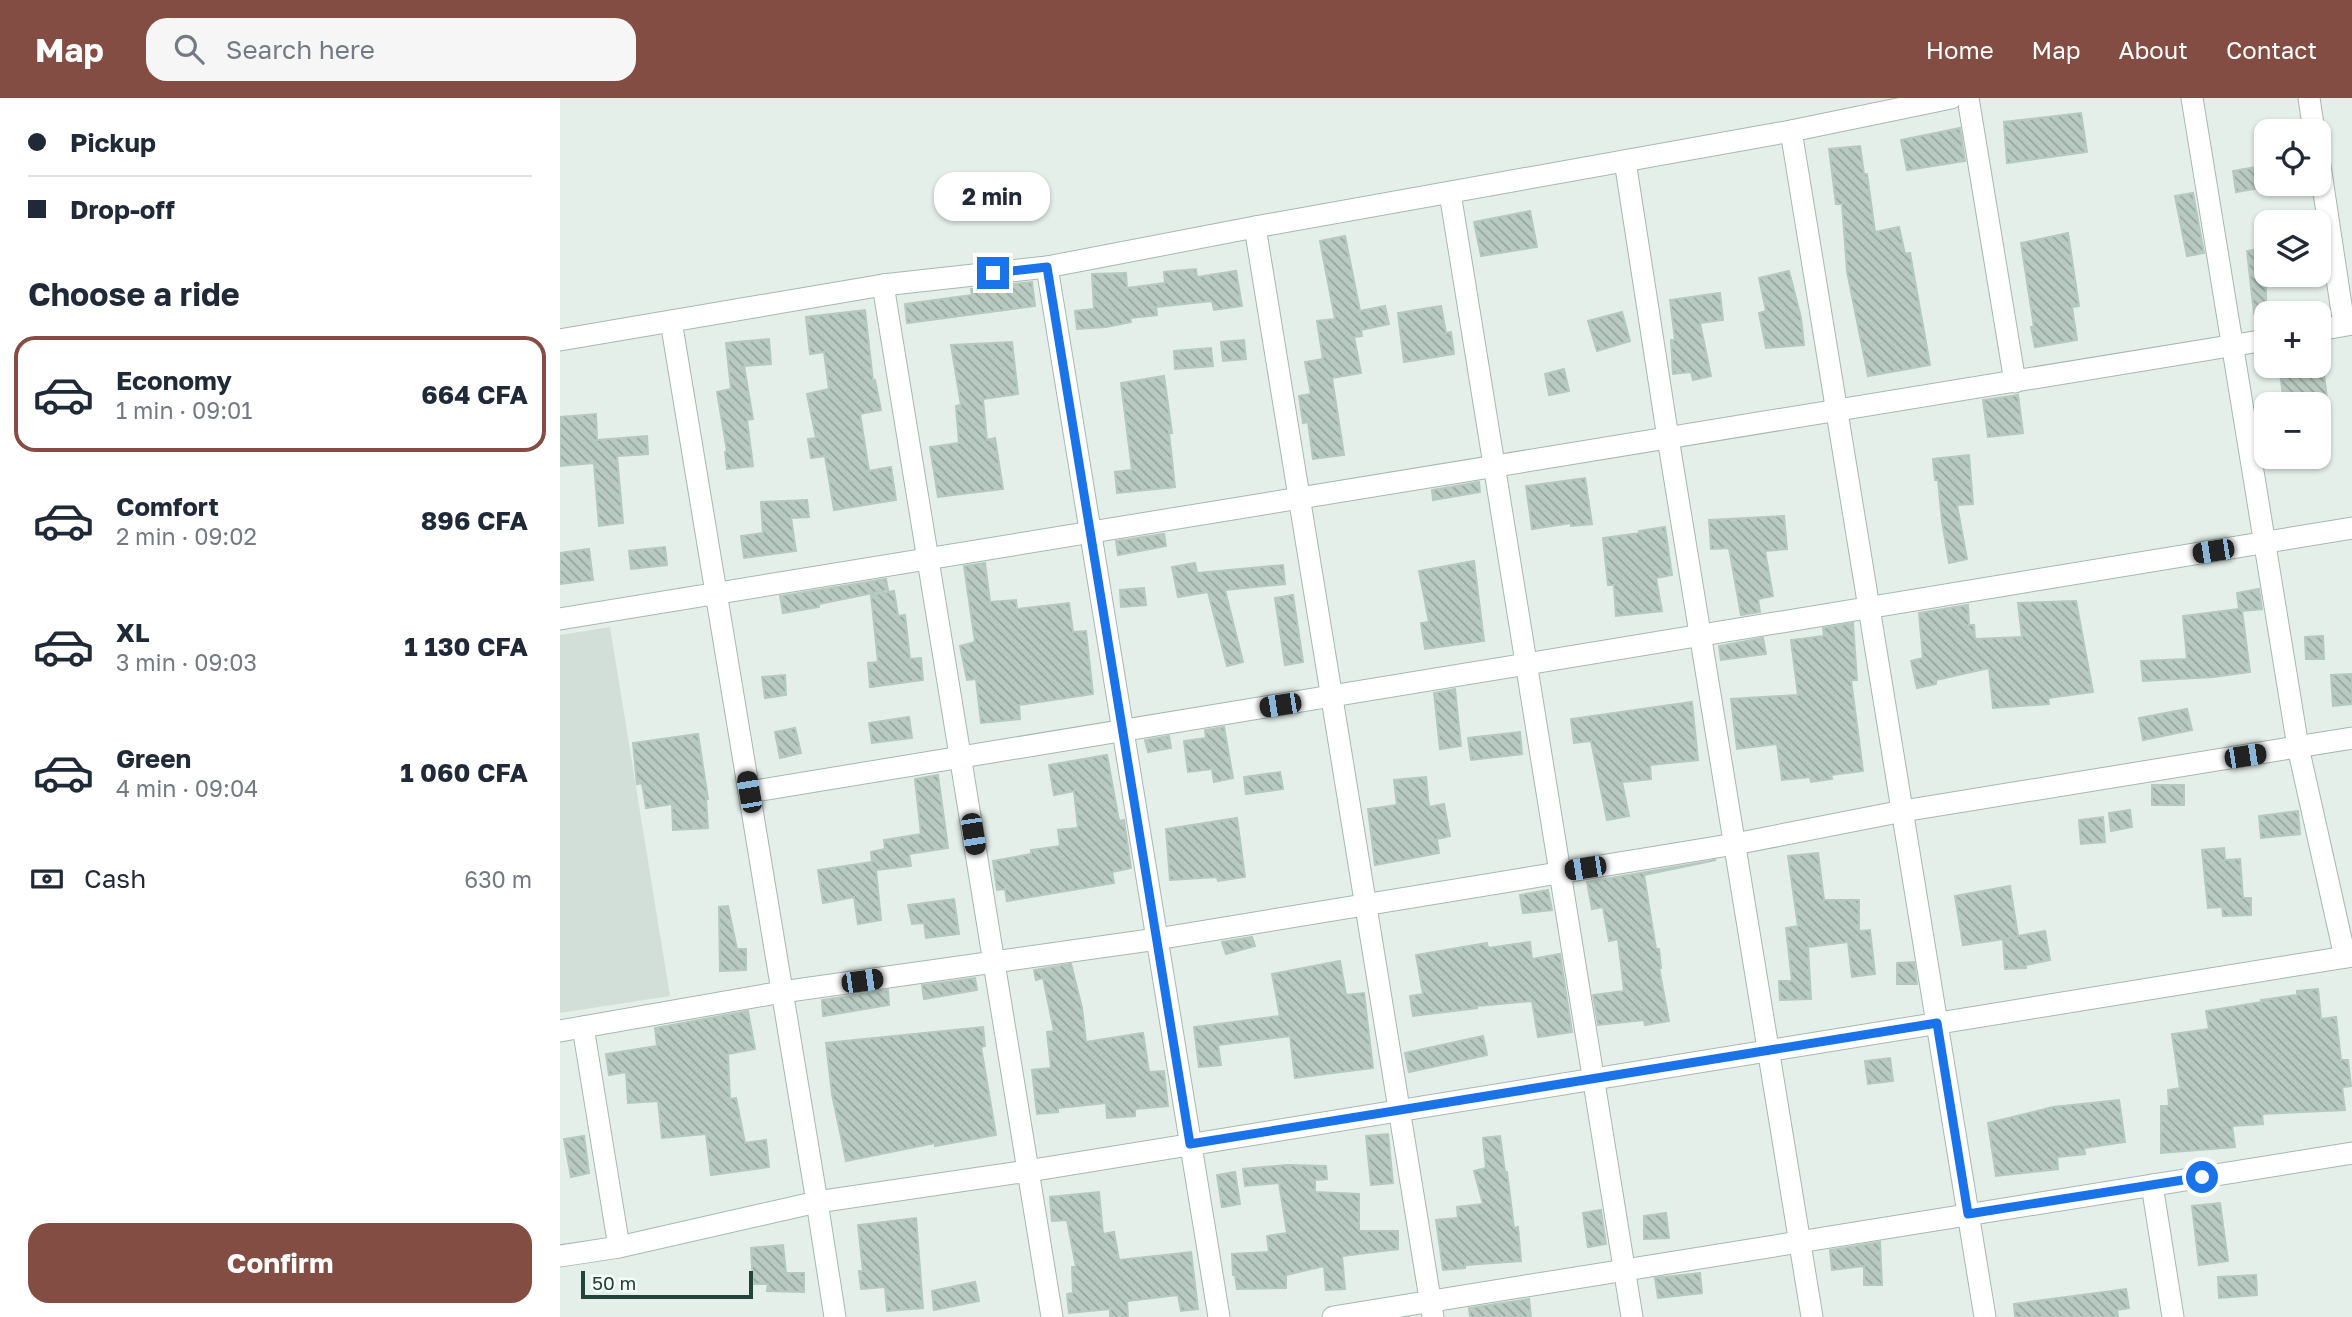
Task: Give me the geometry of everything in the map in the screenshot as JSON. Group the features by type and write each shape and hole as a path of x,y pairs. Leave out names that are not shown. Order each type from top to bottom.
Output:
{"street":[{"path":"560,340 883,285 1047,267 1791,131 1951,98"},
{"path":"1968,98 2015,382"},
{"path":"560,1256 619,1247 817,1202 1028,1171 2348,957 2298,747 2192,98"},
{"path":"2309,98 2313,119"},
{"path":"1791,131 1985,1317"},
{"path":"1626,161 1668,438 1812,1317"},
{"path":"1450,192 1632,1317"},
{"path":"2326,196 2348,324"},
{"path":"1255,227 1432,1309"},
{"path":"1047,267 1219,1317"},
{"path":"883,285 1052,1317"},
{"path":"671,321 835,1317"},
{"path":"560,619 2254,342"},
{"path":"749,792 2352,528"},
{"path":"560,1031 782,992 1157,939 1735,844 1903,811 2352,738"},
{"path":"583,1027 619,1247"},
{"path":"1333,1317 1432,1309 1625,1270 2352,1153"},
{"path":"2152,1185 2173,1317"}],"shaded area":[{"path":"610,627 670,996 560,1013 560,635"}],"building":[{"path":"2081,113 2087,152 2007,163 2004,122"},
{"path":"1960,128 1965,161 1907,170 1901,140"},
{"path":"1860,146 1875,232 1899,227 1905,254 1910,253 1930,365 1868,376 1847,271 1842,204 1836,204 1829,149"},
{"path":"2254,167 2254,189 2236,192 2233,171"},
{"path":"2193,193 2204,253 2187,256 2175,196"},
{"path":"1530,211 1537,247 1481,256 1474,222"},
{"path":"2068,233 2079,306 2072,307 2077,340 2035,347 2021,243"},
{"path":"1345,236 1360,311 1385,306 1389,324 1361,330 1362,336 1354,337 1361,373 1332,378 1344,455 1313,459 1308,422 1303,423 1299,396 1311,394 1305,362 1323,359 1317,321 1335,319 1320,241"},
{"path":"2254,250 2254,287 2266,287 2266,301 2254,301 2254,314 2247,251"},
{"path":"1196,269 1197,277 1236,271 1242,306 1214,310 1212,301 1156,307 1157,315 1130,318 1131,322 1106,327 1077,329 1075,311 1094,309 1092,274 1126,273 1127,288 1165,283 1164,272"},
{"path":"1789,271 1801,318 1804,345 1766,348 1759,313 1766,311 1759,278"},
{"path":"1032,282 1035,306 907,323 905,304 972,295 971,289"},
{"path":"1720,293 1723,320 1700,323 1711,376 1693,380 1691,372 1673,374 1671,340 1675,340 1670,300"},
{"path":"1441,306 1446,333 1451,332 1454,354 1404,362 1398,313"},
{"path":"865,310 873,381 875,380 881,410 860,414 869,471 891,467 896,500 834,510 825,456 811,458 808,439 816,438 807,394 829,389 824,352 810,354 806,317"},
{"path":"1622,312 1630,341 1597,351 1588,321"},
{"path":"769,339 771,364 744,366 753,419 747,420 753,466 727,469 727,451 717,392 731,389 726,343"},
{"path":"1244,340 1246,359 1223,361 1221,342"},
{"path":"1012,342 1018,394 983,399 987,440 995,438 1003,489 938,497 930,447 959,443 956,406 961,405 951,345"},
{"path":"1211,348 1213,366 1175,369 1174,351"},
{"path":"1564,369 1569,391 1549,395 1545,374"},
{"path":"1164,376 1172,433 1169,433 1175,487 1117,493 1115,472 1132,470 1121,383"},
{"path":"2281,378 2324,378 2326,392 2283,392"},
{"path":"2018,395 2023,433 1988,437 1983,400"},
{"path":"596,414 597,440 647,436 648,454 617,456 623,523 599,526 594,463 560,466 560,417"},
{"path":"1969,455 1973,504 1957,505 1967,559 1949,563 1933,459"},
{"path":"1585,478 1592,524 1571,526 1571,523 1532,529 1526,486"},
{"path":"1479,482 1480,492 1433,500 1432,490"},
{"path":"807,500 809,517 791,518 796,551 744,558 741,536 763,533 761,502"},
{"path":"1784,516 1787,549 1765,551 1773,596 1758,599 1760,612 1741,615 1729,548 1711,549 1709,520"},
{"path":"1665,527 1672,575 1656,578 1662,611 1616,616 1614,585 1608,585 1603,538"},
{"path":"1164,534 1166,546 1118,555 1116,541"},
{"path":"665,547 667,565 631,569 629,551"},
{"path":"589,549 593,580 560,584 560,553"},
{"path":"1474,561 1484,641 1425,649 1421,623 1429,622 1419,571"},
{"path":"985,563 990,602 1016,600 1017,609 1069,603 1073,632 1086,631 1093,694 1019,705 1020,719 981,723 976,679 967,680 960,646 975,642 964,566"},
{"path":"1195,563 1197,573 1283,565 1285,584 1225,590 1243,662 1227,666 1208,592 1178,597 1172,567"},
{"path":"886,579 888,590 783,613 780,596"},
{"path":"1144,588 1146,605 1121,607 1120,590"},
{"path":"2259,589 2262,609 2242,611 2250,672 2143,681 2141,661 2187,659 2183,616 2239,609 2237,593"},
{"path":"894,591 898,616 905,615 910,659 921,658 923,680 870,687 868,663 878,662 871,595"},
{"path":"1293,595 1303,662 1285,665 1275,598"},
{"path":"2076,601 2093,692 2048,698 2049,704 1993,708 1989,668 1936,680 1936,684 1917,688 1911,661 1923,658 1919,613 1968,605 1969,625 1974,625 1975,639 2022,637 2018,603"},
{"path":"1853,623 1857,680 1851,680 1863,771 1831,775 1832,779 1811,782 1810,777 1782,780 1777,744 1737,749 1731,699 1798,695 1791,640 1824,636 1823,628"},
{"path":"2323,636 2324,659 2306,659 2305,637"},
{"path":"1763,638 1766,654 1721,660 1719,646"},
{"path":"2352,674 2352,704 2333,706 2331,675"},
{"path":"785,675 786,695 765,698 762,677"},
{"path":"1455,689 1461,746 1440,749 1434,693"},
{"path":"1692,702 1698,760 1650,765 1651,779 1622,782 1629,816 1607,820 1591,741 1574,743 1571,719"},
{"path":"2187,709 2192,730 2143,740 2139,718"},
{"path":"909,717 912,738 872,743 869,723"},
{"path":"1224,727 1233,778 1214,782 1212,769 1188,772 1184,741 1206,738 1205,730"},
{"path":"795,728 801,753 780,758 775,732"},
{"path":"1520,732 1522,754 1471,760 1468,738"},
{"path":"698,734 708,799 708,828 673,830 672,804 646,808 642,783 637,784 633,743"},
{"path":"1169,736 1171,748 1148,752 1145,740"},
{"path":"1107,755 1119,821 1124,820 1131,868 1112,872 1114,883 1007,901 1005,889 997,890 993,861 1031,854 1031,850 1060,846 1058,830 1078,828 1074,791 1054,795 1049,765"},
{"path":"1280,772 1283,789 1246,794 1244,777"},
{"path":"938,775 948,848 909,854 911,866 876,870 881,920 858,924 854,897 823,903 818,870 872,862 871,852 885,849 884,840 921,834 915,779"},
{"path":"1426,777 1429,807 1444,804 1450,836 1437,839 1439,853 1375,865 1368,809 1397,805 1394,780"},
{"path":"2152,785 2184,785 2184,805 2152,805"},
{"path":"2130,810 2132,827 2111,831 2109,813"},
{"path":"2298,811 2300,834 2261,838 2259,816"},
{"path":"2103,817 2105,842 2081,844 2079,820"},
{"path":"1237,818 1245,877 1218,881 1217,877 1170,880 1166,829"},
{"path":"2224,848 2225,860 2240,859 2243,898 2251,898 2251,915 2223,916 2222,907 2208,908 2202,850"},
{"path":"1818,853 1824,900 1859,900 1859,931 1870,930 1875,974 1852,977 1848,942 1808,947 1811,999 1780,1000 1779,981 1792,981 1786,928 1798,926 1788,856"},
{"path":"1716,860 1644,875 1656,949 1659,949 1659,968 1669,1021 1645,1025 1644,1020 1598,1025 1593,995 1624,991 1618,939 1609,941 1603,907 1592,909 1587,882"},
{"path":"2010,886 2018,936 2045,931 2050,960 2026,965 2026,968 2005,969 2003,939 1963,945 1955,896"},
{"path":"1548,890 1552,910 1523,913 1520,895"},
{"path":"954,899 959,934 926,938 924,923 912,924 908,905"},
{"path":"728,906 737,949 746,949 746,970 720,971 719,907"},
{"path":"1252,937 1255,946 1226,954 1222,942"},
{"path":"1530,942 1532,959 1560,954 1572,1032 1538,1037 1532,1001 1413,1016 1410,996 1423,994 1416,955 1487,943 1488,948"},
{"path":"1340,961 1346,995 1364,993 1373,1068 1295,1078 1290,1036 1218,1045 1221,1065 1199,1067 1194,1027 1280,1016 1272,974"},
{"path":"1914,962 1917,984 1897,984 1897,963"},
{"path":"1071,964 1082,1008 1086,1042 1143,1033 1149,1072 1164,1071 1168,1106 1135,1109 1135,1116 1107,1118 1106,1103 1058,1108 1058,1112 1037,1114 1032,1070 1051,1068 1047,1032 1054,1031 1043,978 1036,980 1034,970"},
{"path":"975,978 977,990 924,999 922,985"},
{"path":"2318,989 2321,1019 2336,1017 2341,1060 2348,1060 2351,1086 2342,1087 2345,1110 2262,1114 2263,1124 2232,1126 2235,1147 2161,1153 2161,1106 2169,1106 2168,1090 2180,1088 2172,1034 2209,1029 2206,1011"},
{"path":"888,990 889,1005 823,1016 822,1000"},
{"path":"748,1011 755,1049 728,1054 730,1099 736,1098 745,1143 766,1140 769,1167 711,1175 706,1134 662,1138 658,1101 628,1103 626,1072 609,1075 606,1054 657,1046 655,1028"},
{"path":"983,1027 985,1046 981,1047 996,1135 935,1146 935,1143 846,1161 832,1094 826,1043"},
{"path":"1483,1036 1487,1055 1409,1072 1405,1053"},
{"path":"1890,1058 1893,1081 1868,1084 1865,1061"},
{"path":"2119,1100 2125,1142 2084,1148 2085,1154 2057,1157 2058,1169 1996,1176 1988,1123 2053,1107"},
{"path":"1388,1134 1393,1183 1371,1185 1366,1136"},
{"path":"584,1136 589,1173 571,1177 564,1139"},
{"path":"1500,1136 1514,1228 1518,1227 1521,1261 1465,1265 1465,1268 1443,1270 1436,1220 1458,1218 1457,1207 1483,1204 1474,1171 1486,1168 1483,1138"},
{"path":"1287,1165 1326,1166 1327,1179 1315,1180 1315,1192 1359,1194 1359,1231 1398,1231 1398,1249 1342,1256 1345,1289 1326,1290 1324,1266 1286,1275 1286,1288 1237,1289 1232,1254 1269,1252 1267,1236 1287,1233 1279,1183 1245,1186 1243,1169"},
{"path":"1235,1172 1240,1204 1222,1207 1217,1175"},
{"path":"1099,1192 1103,1234 1114,1232 1119,1260 1191,1252 1198,1309 1181,1311 1178,1295 1127,1301 1128,1317 1110,1317 1110,1309 1069,1313 1067,1294 1073,1293 1072,1267 1076,1267 1067,1220 1052,1221 1050,1197"},
{"path":"2220,1203 2228,1261 2199,1265 2192,1206"},
{"path":"1601,1210 1606,1244 1588,1247 1583,1213"},
{"path":"1666,1213 1669,1238 1644,1239 1644,1216"},
{"path":"916,1218 923,1308 887,1311 885,1287 861,1289 859,1271 863,1271 858,1225"},
{"path":"1880,1242 1882,1285 1864,1285 1864,1266 1832,1270 1830,1250"},
{"path":"783,1245 786,1273 804,1273 804,1292 767,1291 768,1284 753,1284 751,1248"},
{"path":"1700,1273 1702,1293 1658,1298 1655,1278"},
{"path":"2256,1275 2257,1295 2219,1298 2218,1277"},
{"path":"975,1282 979,1301 934,1310 932,1291"},
{"path":"2126,1289 2129,1308 2117,1310 2118,1317 2015,1317 2014,1304"},
{"path":"1529,1299 1531,1317 1470,1317 1469,1308"}],"route":[{"path":"993,273 1047,267 1190,1144 1937,1023 1968,1214 2202,1177"}]}
